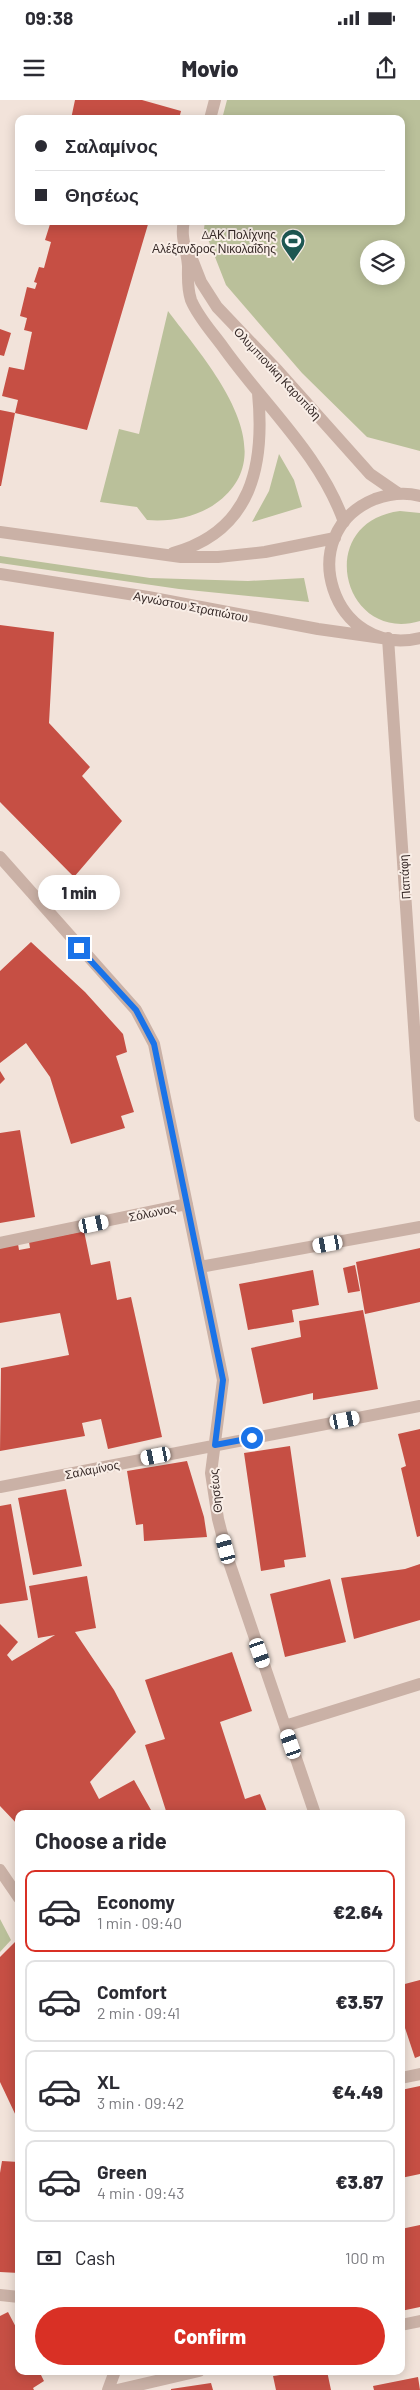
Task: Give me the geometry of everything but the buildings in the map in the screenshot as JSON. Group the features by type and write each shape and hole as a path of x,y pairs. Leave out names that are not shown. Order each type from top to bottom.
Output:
{"street":[{"path":"211,115 215,100"},
{"name":"Ολυμπιονίκη Καρυπίδη","path":"182,228 188,266 187,280 193,304 258,392 284,422 313,463 344,522"},
{"name":"Ολυμπιονίκη Καρυπίδη","path":"182,228 201,282 217,307 278,371 370,474 399,494"},
{"path":"163,555 186,549 208,538 226,524 241,507 252,482 257,464 260,429 258,392"},
{"name":"Αγνώστου Στρατιώτου","path":"385,638 354,623 336,598 330,582 329,567 335,538 344,522 368,502 399,494 420,496"},
{"path":"0,532 181,557 235,556 291,548 335,538"},
{"name":"Αγνώστου Στρατιώτου","path":"0,574 148,597 318,629 398,640 420,638"},
{"name":"Παπάφη","path":"385,638 420,1116"},
{"name":"Θησέως","path":"0,857 136,1010 145,1023 154,1044 223,1380 212,1482 222,1536 314,1810"},
{"name":"Σόλωνος","path":"0,1243 187,1204"},
{"path":"200,1267 420,1227"},
{"name":"Σαλαμίνος","path":"0,1486 420,1406"},
{"path":"285,1726 420,1684"},
{"path":"0,1870 15,1892"},
{"path":"405,2074 420,2074"},
{"path":"0,2295 15,2297"},
{"path":"405,2324 420,2321"},
{"path":"108,2390 114,2375"},
{"path":"117,2390 182,2375"}],"green space":[{"name":"ΔΑΚ Πολίχνης Αλέξανδρος Νικολαΐδης","path":"227,100 420,100 420,451 367,437 302,373 226,285 204,229 204,225 405,225 405,115 223,115"},
{"path":"168,311 217,377 232,403 242,430 244,455 238,480 219,501 194,515 166,520 147,520 137,507 100,502 119,429 139,434"},
{"path":"279,454 294,480 302,507 252,522 269,491"},
{"path":"400,511 420,513 420,621 393,623 372,615 356,599 348,579 348,557 355,536 373,520"},
{"path":"0,556 150,578 248,581 304,578 309,602 179,589 0,563"},
{"path":"0,1919 11,1940 0,1952"}],"place":[{"name":"ΔΑΚ Πολίχνης Αλέξανδρος Νικολαΐδης","path":"293,262"}],"route":[{"path":"79,948 136,1010 145,1023 154,1044 222,1370 223,1380 215,1445 252,1438"}]}
